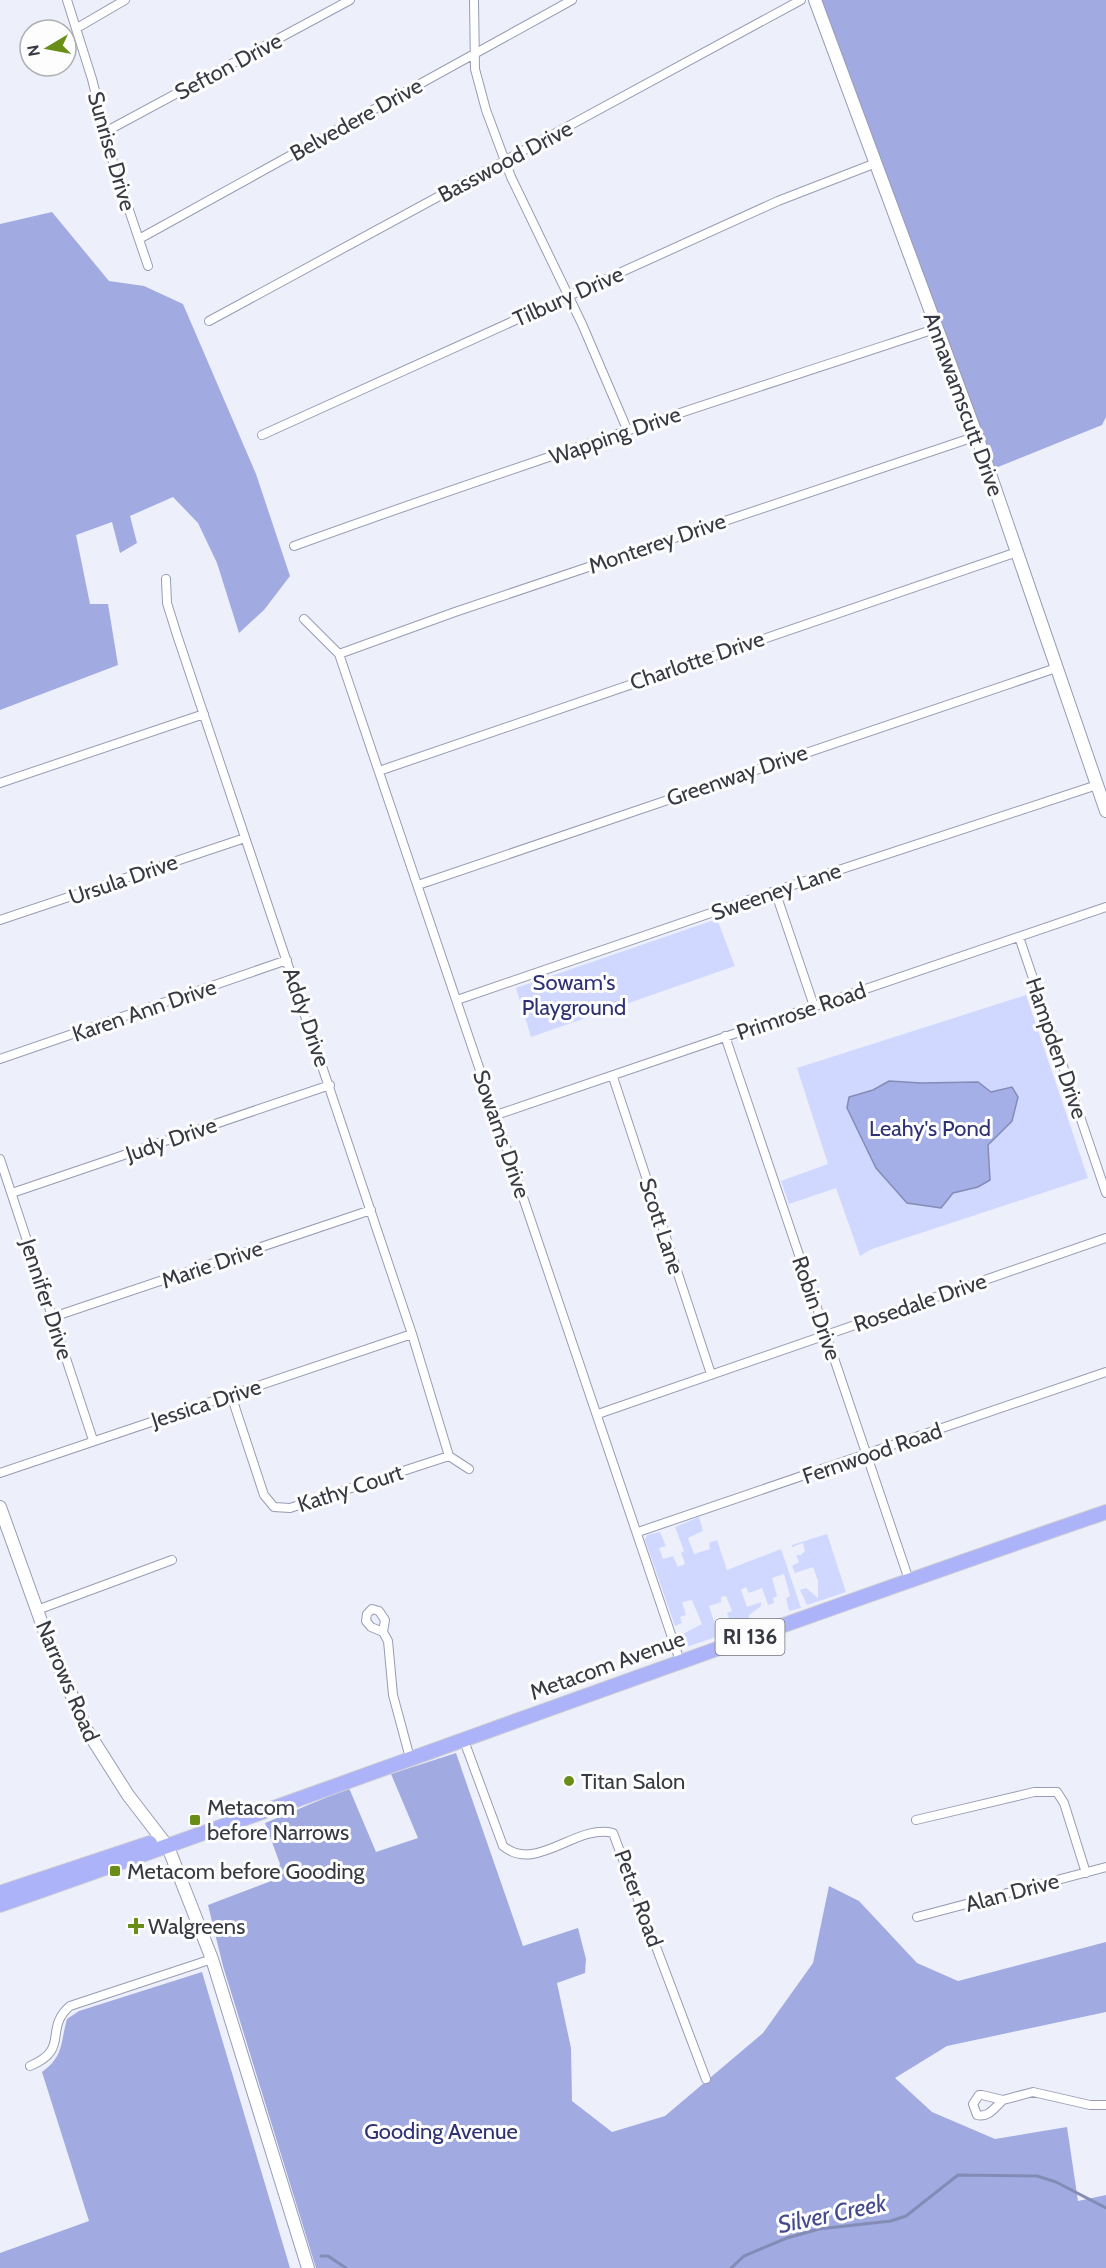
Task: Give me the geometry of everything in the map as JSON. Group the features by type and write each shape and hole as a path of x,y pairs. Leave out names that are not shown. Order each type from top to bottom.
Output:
{"main road":[{"name":"Metacom Avenue","path":"0,1905 165,1843 1106,1512"},
{"name":"Metacom Avenue","path":"0,1893 165,1843"}],"street":[{"name":"Sunrise Drive","path":"67,0 73,18"},
{"path":"78,27 125,0"},
{"name":"Sefton Drive","path":"105,132 350,0"},
{"path":"474,0 477,79 506,162 627,429"},
{"name":"Belvedere Drive","path":"139,239 572,0"},
{"name":"Basswood Drive","path":"209,321 801,0"},
{"name":"Annawamscutt Drive","path":"815,0 977,436 1106,812"},
{"name":"Sunrise Drive","path":"78,32 114,166 148,266"},
{"name":"Tilbury Drive","path":"262,435 778,201 876,163"},
{"name":"Wapping Drive","path":"294,546 558,456 627,429 938,328"},
{"name":"Monterey Drive","path":"339,654 499,597 977,436"},
{"name":"Charlotte Drive","path":"379,771 1017,552"},
{"name":"Addy Drive","path":"166,579 167,603 412,1334 449,1456"},
{"name":"Sowams Drive","path":"304,619 339,654 680,1661"},
{"name":"Greenway Drive","path":"418,885 1056,668"},
{"path":"0,783 204,714"},
{"name":"Sweeney Lane","path":"457,1000 1097,785"},
{"name":"Ursula Drive","path":"0,920 245,838"},
{"path":"776,891 814,1006"},
{"name":"Primrose Road","path":"496,1115 1106,907"},
{"name":"Hampden Drive","path":"1019,937 1106,1193"},
{"name":"Karen Ann Drive","path":"0,1059 287,960"},
{"name":"Robin Drive","path":"725,1036 909,1580"},
{"name":"Scott Lane","path":"613,1077 711,1374"},
{"name":"Judy Drive","path":"12,1193 330,1086"},
{"name":"Jennifer Drive","path":"0,1159 93,1440"},
{"name":"Marie Drive","path":"53,1317 371,1210"},
{"name":"Rosedale Drive","path":"598,1414 1106,1238"},
{"name":"Jessica Drive","path":"0,1473 412,1334"},
{"name":"Fernwood Road","path":"638,1532 1106,1372"},
{"name":"Kathy Court","path":"231,1395 264,1495 274,1507 290,1509 449,1456"},
{"path":"449,1456 469,1468"},
{"name":"Narrows Road","path":"0,1507 68,1689 98,1751 165,1843"},
{"path":"37,1610 172,1560"},
{"path":"383,1632 388,1641 398,1720 410,1758"},
{"name":"Peter Road","path":"463,1738 503,1846 510,1852 519,1856 530,1855 589,1835 614,1833 706,2079"},
{"path":"916,1820 1034,1792 1058,1792 1064,1803 1086,1873"},
{"path":"165,1843 212,1959 308,2268"},
{"name":"Alan Drive","path":"917,1917 1106,1868"},
{"path":"30,2066 45,2060 50,2054 58,2018 70,2006 212,1959"},
{"path":"1003,2100 1033,2092 1090,2105 1106,2105"}],"green space":[{"path":"817,0 1106,0 1106,417 1102,425 993,469"},
{"path":"52,212 109,281 144,286 183,304 256,474 290,576 264,610 239,633 217,563 198,523 173,497 130,516 137,543 120,553 112,522 76,535 90,604 108,604 118,665 0,710 0,224"},
{"name":"Sowam's Playground","path":"717,919 735,966 531,1037 516,988"},
{"name":"Leahy's Pond","path":"1026,995 1088,1178 872,1249 860,1256 836,1188 789,1204 781,1181 828,1164 797,1068"},
{"path":"699,1517 703,1531 688,1538 694,1554 710,1549 709,1543 717,1540 727,1570 781,1549 801,1608 789,1611 786,1598 790,1596 784,1574 772,1578 777,1596 773,1598 774,1603 768,1605 762,1588 749,1593 746,1587 741,1590 747,1607 761,1602 761,1606 749,1615 748,1626 744,1627 740,1621 729,1618 727,1613 732,1611 726,1596 721,1597 721,1602 709,1606 719,1636 683,1648 679,1636 702,1624 692,1600 682,1602 686,1615 680,1617 682,1623 675,1626 645,1540 647,1535 660,1532 666,1546 659,1548 663,1559 673,1556 678,1567 685,1564 681,1553 684,1551 675,1527"},
{"path":"827,1534 846,1592 807,1605 800,1590 806,1588 818,1598 818,1581 813,1567 795,1573 792,1566 799,1562 796,1555 801,1555 805,1551 803,1543 792,1547 792,1545"},
{"name":"Gooding Avenue","path":"456,1753 523,1946 578,1928 586,1959 585,1973 557,1983 571,2048 572,2101 612,2132 665,2116 763,2033 813,1963 829,1886 859,1901 917,1963 958,1981 1106,1942 1106,2012 947,2046 895,2078 932,2112 995,2139 1067,2127 1078,2201 1106,2195 1106,2268 316,2268 223,1966 208,1905 274,1880 280,1864 265,1823 349,1788 376,1852 418,1838 391,1774"},
{"path":"202,1972 290,2268 0,2268 0,2253 89,2221 42,2072 58,2055 67,2019 79,2011"}],"shaded area":[{"path":"889,1081 978,1082 991,1092 1012,1087 1018,1097 1012,1121 988,1145 990,1180 978,1187 953,1193 941,1208 907,1203 876,1168 847,1108 849,1097 873,1090"}],"waterway":[{"name":"Silver Creek","path":"731,2268 744,2256 787,2238 819,2229 891,2221 906,2216 958,2175 1037,2176 1056,2182 1106,2208"},
{"name":"Silver Creek","path":"321,2256 328,2256 346,2268"}],"place":[{"name":"Titan Salon","path":"569,1781"},
{"name":"Metacom before Narrows","path":"195,1820"},
{"name":"Metacom before Gooding","path":"115,1871"},
{"name":"Walgreens","path":"136,1926"}]}
